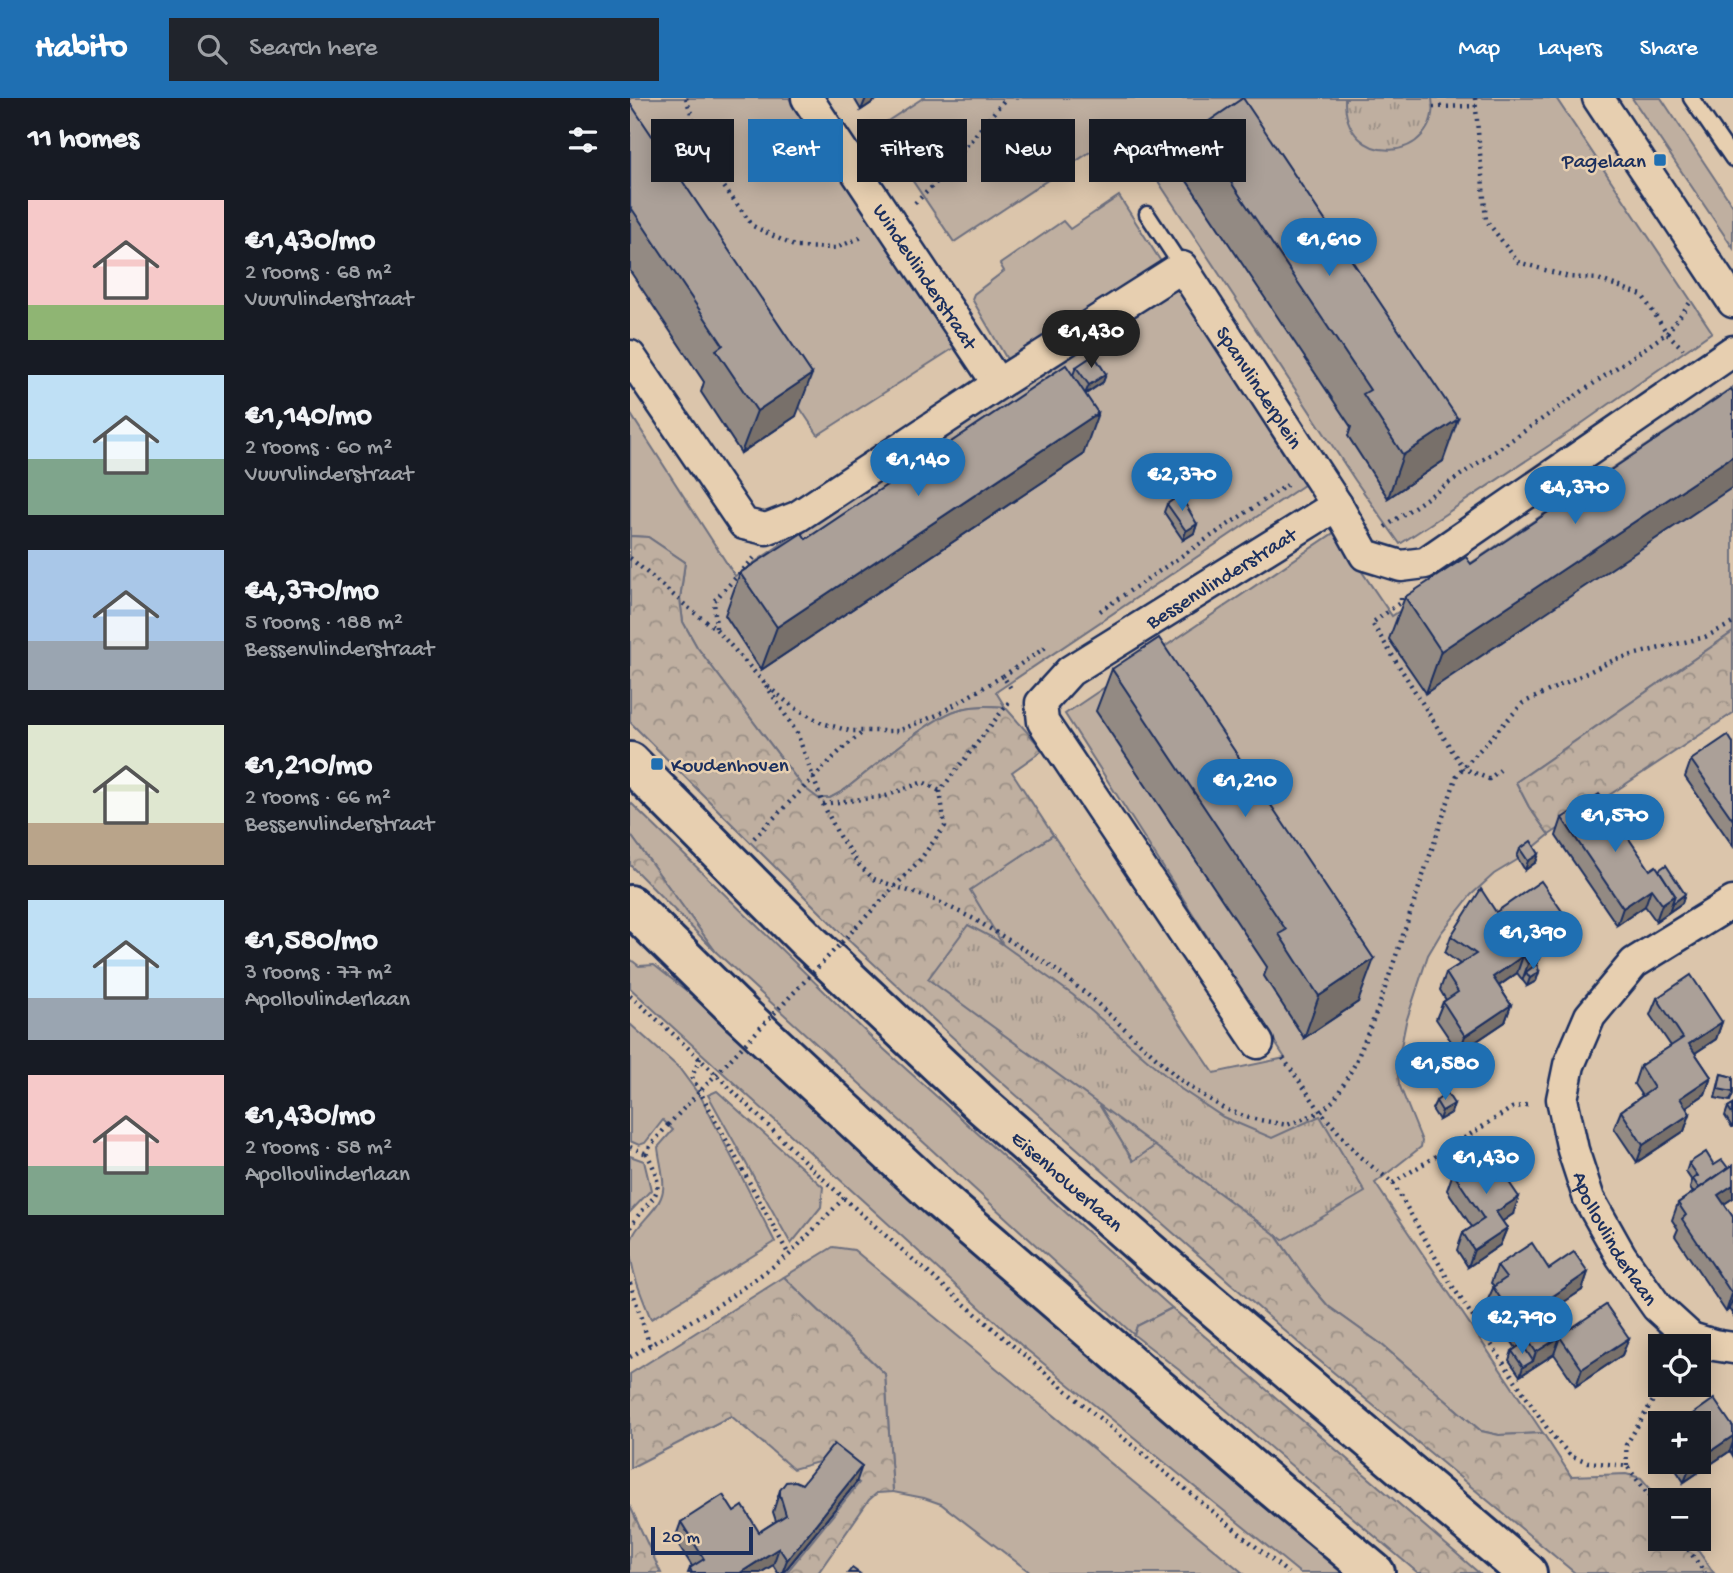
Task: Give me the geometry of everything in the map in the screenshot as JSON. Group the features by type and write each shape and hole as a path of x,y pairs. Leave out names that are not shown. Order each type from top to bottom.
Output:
{"main road":[{"name":"Eisenhowerlaan","path":"630,762 810,943 993,1115 1239,1330 1527,1573"},
{"path":"630,905 741,1015 938,1198 1375,1573"}],"street":[{"name":"Windevlinderstraat","path":"807,98 998,384"},
{"path":"1598,98 1733,302"},
{"path":"630,356 744,524 766,530 797,517 1182,267"},
{"name":"Spanvlinderplein","path":"1182,267 1337,505"},
{"path":"1337,505 1366,555 1401,566 1425,563 1733,351"},
{"name":"Bessenvlinderstraat","path":"1258,1043 1043,722 1041,703 1070,671 1337,505"},
{"name":"Apollovlinderlaan","path":"1733,902 1634,962 1590,1017 1569,1065 1562,1099 1573,1150 1589,1199 1621,1256 1657,1307 1691,1338 1733,1348"}],"lane":[{"path":"1691,98 1733,159"},
{"path":"1147,214 1182,267"}],"path":[{"path":"1475,98 1486,220 1518,262 1569,277 1598,279 1642,296 1667,333"},
{"path":"1433,107 1476,106"},
{"path":"1360,545 1667,333 1695,297"},
{"path":"1095,614 1313,468"},
{"path":"716,629 714,601 760,553 766,530"},
{"path":"630,558 716,629 766,685 797,733 823,804 839,836 859,865 874,879 935,900 974,919 1048,964 1184,1083 1225,1109 1250,1118 1287,1125 1321,1112 1335,1099 1355,1064 1374,1018 1457,775 1463,768 1522,703 1616,659 1705,637 1733,623"},
{"path":"1401,566 1401,602 1373,624 1463,768 1489,779 1500,770"},
{"path":"766,685 792,706 822,723 863,732 898,731 937,715 1049,645"},
{"path":"630,1228 657,1190 655,1170 647,1154 649,1146 919,861 945,826 940,791 1015,694 1003,676"},
{"path":"730,863 841,750 863,732"},
{"path":"823,804 886,796 923,782 940,791"},
{"path":"630,996 700,1058 844,1198 1040,1370 1288,1573"},
{"path":"1258,1043 1279,1053 1321,1112 1360,1157 1393,1183 1449,1281 1551,1434 1570,1455 1588,1462 1627,1466"},
{"path":"700,1058 692,1077 789,1255"},
{"path":"1393,1183 1512,1108 1562,1099"},
{"path":"630,1147 647,1154"},
{"path":"630,1357 723,1302 789,1255 844,1198"},
{"path":"630,1283 650,1346"},
{"path":"1648,1494 1627,1466 1626,1445 1655,1397"},
{"path":"1689,1551 1705,1573"}],"green space":[{"path":"630,98 789,98 804,119 748,119 748,182 843,182 843,176 960,344 818,435 630,153"},
{"path":"923,98 1556,98 1712,332 1571,431 1400,544 1159,182 1246,182 1246,119 1089,119 1089,153 1075,162 1075,119 981,119 981,182 1045,182 954,242 913,182 967,182 967,119 891,119"},
{"path":"1345,98 1432,98 1431,119 1422,135 1408,146 1391,150 1374,147 1359,138 1349,122"},
{"path":"1632,98 1661,98 1733,206 1733,248"},
{"path":"1119,196 1304,485 996,692 1005,707 972,707 948,714 918,732 843,791 830,798 818,799 802,786 697,647 683,622 680,599 685,562 648,537 630,536 630,413 735,576 1019,380 972,299 974,294 1004,271 1000,264 1063,221 1070,229"},
{"path":"1733,387 1733,632 1516,782 1529,807 1549,835 1522,857 1494,874 1471,895 1441,933 1428,955 1406,1022 1397,1066 1399,1084 1422,1141 1421,1147 1375,1183 1543,1433 1499,1435 1481,1431 1381,1344 1328,1306 1311,1286 1207,1137 1133,1161 969,890 1053,835 1214,1073 1285,1058 1065,714 1335,532 1392,616"},
{"path":"630,536 648,537 685,562 680,599 683,622 697,647 802,786 818,798 830,798 843,791 918,732 948,714 972,707 1005,707 1043,750 1012,772 1053,835 970,890 1133,1161 1195,1118 1311,1286 1328,1306 1381,1344 1481,1431 1499,1435 1543,1433 1571,1476 1626,1474 1641,1478 1650,1488 1648,1551 1698,1551 1714,1573 1575,1573 1309,1352 991,1073 844,936 630,722"},
{"path":"1733,632 1733,713 1549,835 1529,807 1516,782"},
{"path":"630,802 876,1042 1172,1308 1137,1326 1134,1335 716,952 630,834"},
{"path":"630,834 716,952 630,865"},
{"path":"968,925 995,939 1073,995 1181,1089 1223,1117 1272,1138 1320,1116 1365,1192 1283,1240 928,979"},
{"path":"630,959 639,966 654,965 730,1025 1045,1316 1344,1573 1300,1573 1021,1345 630,988"},
{"path":"630,1024 679,1068 702,1099 775,1242 651,1319 634,1274 630,1246 636,1231 661,1198 663,1180 658,1147 673,1130 663,1120 645,1143 639,1145 630,1141"},
{"path":"717,1091 823,1187 821,1207 791,1244 708,1095"},
{"path":"630,1156 644,1161 651,1190 630,1212"},
{"path":"833,1247 854,1250 1243,1573 1031,1573 941,1504 893,1492 885,1374 784,1277"},
{"path":"784,1277 885,1374 893,1492 877,1493 869,1500 818,1573 786,1573 859,1483 829,1459 793,1469 731,1416 630,1468 630,1374"},
{"path":"1172,1308 1479,1573 1418,1573 1134,1335 1137,1326"},
{"path":"630,1506 661,1573 630,1573"}],"building":[{"path":"1243,98 1458,419 1403,455 1363,394 1370,390 1231,182 1246,182 1246,119 1212,119"},
{"path":"630,103 651,134 651,182 683,182 812,374 757,411 716,350 723,345 630,206"},
{"path":"1094,355 1106,374 1089,385 1076,367"},
{"path":"1066,365 1098,413 777,627 740,573 802,533 806,539"},
{"path":"1731,389 1733,456 1441,651 1405,597 1466,557 1471,564"},
{"path":"1180,495 1197,524 1186,531 1167,504"},
{"path":"1159,638 1374,959 1319,996 1279,934 1286,930 1112,669"},
{"path":"1728,735 1733,743 1733,820 1691,760"},
{"path":"1599,794 1650,870 1656,866 1675,895 1662,904 1651,889 1623,908 1562,818"},
{"path":"1531,841 1539,854 1528,861 1520,849"},
{"path":"1666,865 1685,894 1672,904 1675,895 1659,870"},
{"path":"1541,881 1564,914 1536,934 1540,956 1528,964 1523,956 1493,977 1511,1005 1465,1036 1443,1002 1458,992 1446,973 1476,954 1451,936 1481,889 1496,912"},
{"path":"1537,964 1539,972 1530,978 1526,972"},
{"path":"1691,975 1722,1022 1689,1044 1711,1077 1680,1098 1690,1114 1643,1145 1621,1111 1654,1088 1640,1066 1683,1038 1657,998"},
{"path":"1721,1074 1733,1077 1733,1092 1718,1089"},
{"path":"1447,1093 1454,1104 1442,1111 1436,1101"},
{"path":"1487,1150 1519,1197 1496,1212 1507,1228 1474,1250 1463,1233 1484,1219 1453,1173"},
{"path":"1706,1152 1714,1165 1722,1160 1728,1168 1699,1188 1693,1179 1698,1176 1689,1163"},
{"path":"1733,1165 1733,1185 1718,1195 1733,1217 1732,1294 1682,1219 1686,1215 1678,1203"},
{"path":"1532,1243 1549,1269 1574,1252 1588,1272 1543,1303 1564,1333 1606,1305 1629,1338 1582,1369 1560,1337 1536,1352 1493,1287 1506,1278 1497,1266"},
{"path":"1522,1344 1533,1361 1523,1367 1512,1351"},
{"path":"1714,1399 1733,1427 1733,1436 1711,1451 1711,1411 1697,1411"},
{"path":"834,1444 862,1466 787,1560 779,1548 740,1573 692,1573 690,1568 704,1559 681,1522 723,1495 734,1512 743,1506 759,1532 786,1515 780,1490 786,1482 795,1481 802,1484"}],"place":[{"name":"Pagelaan","path":"1660,160"},
{"name":"Koudenhoven","path":"657,764"}]}
